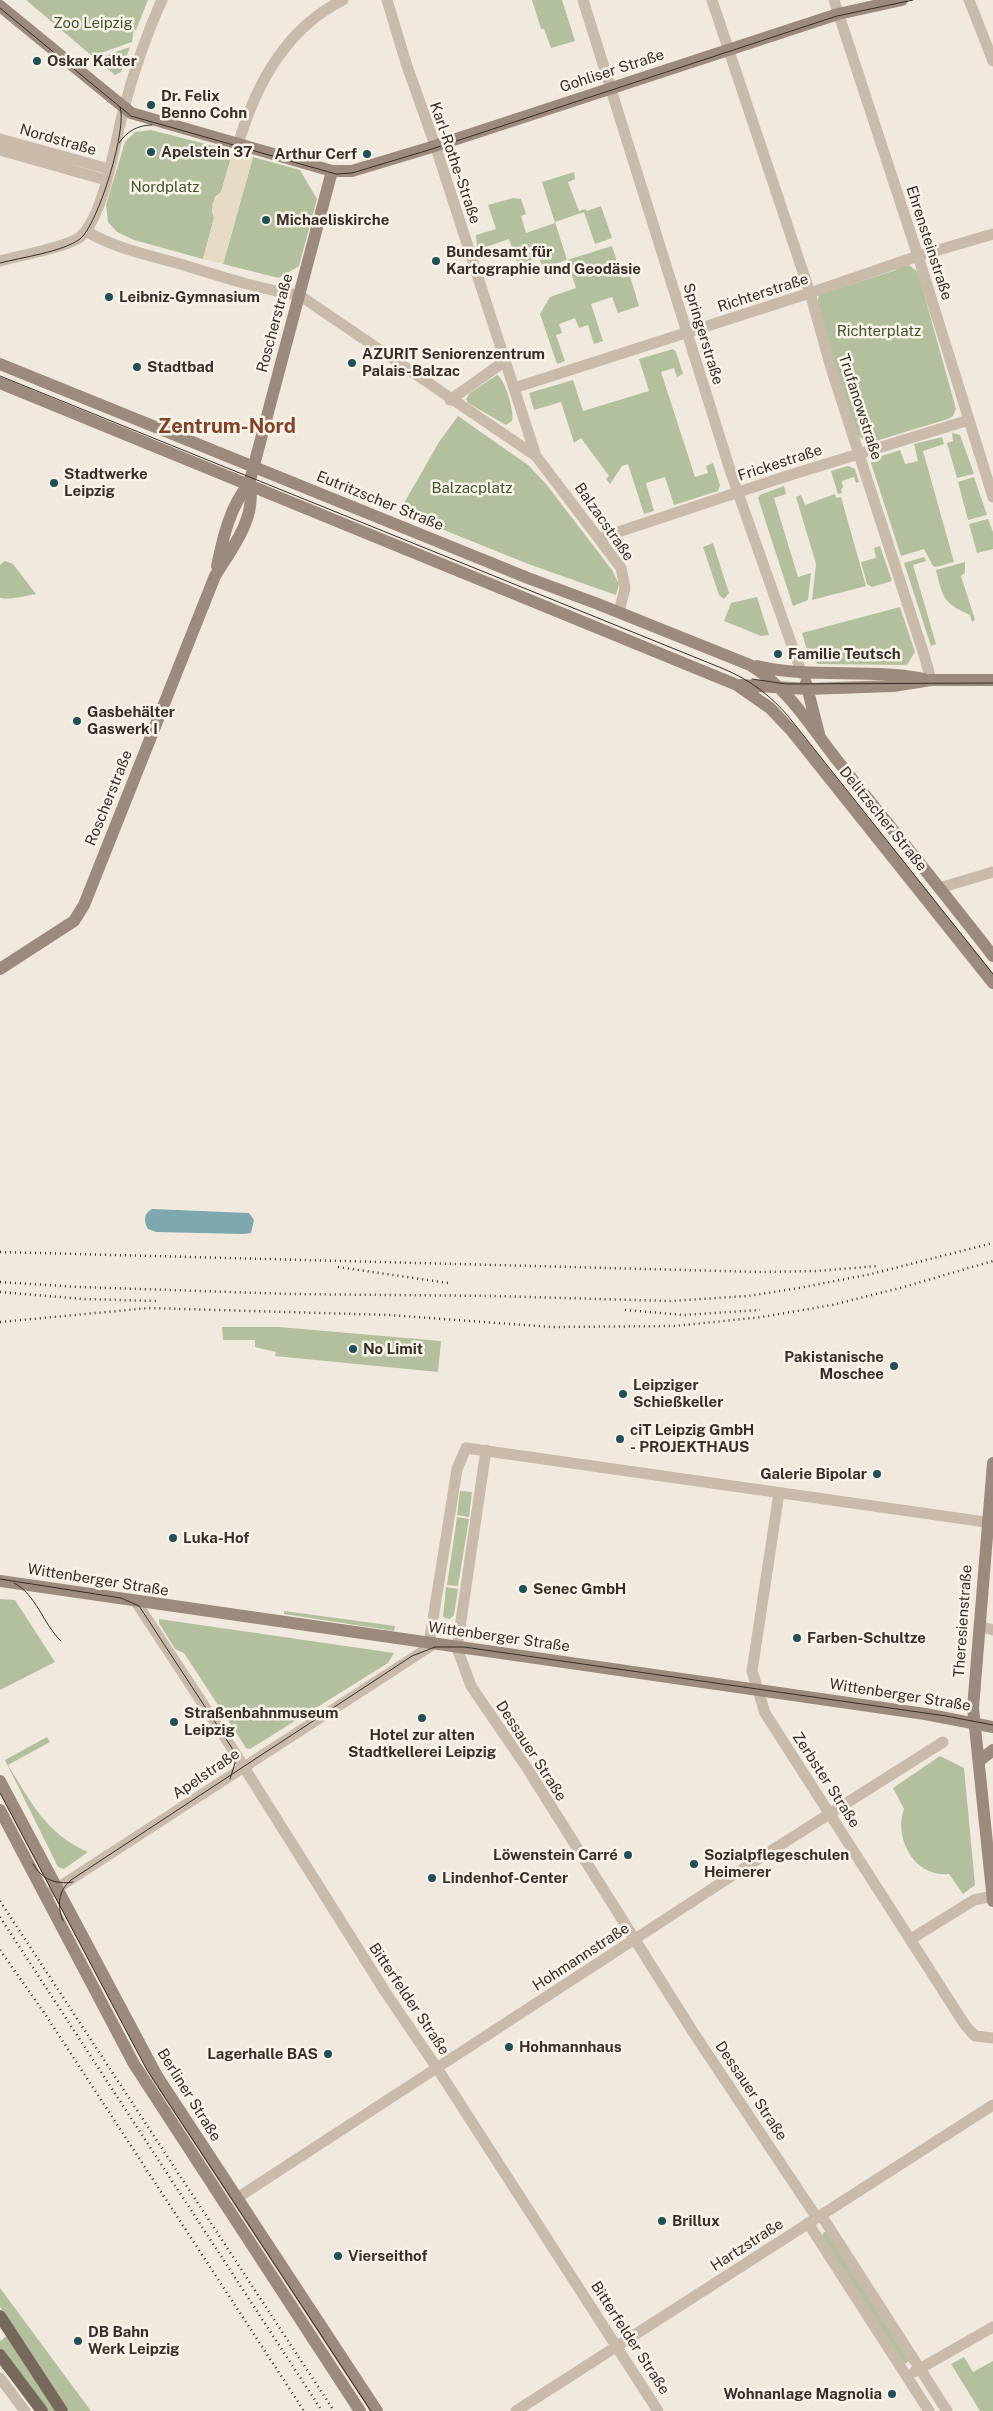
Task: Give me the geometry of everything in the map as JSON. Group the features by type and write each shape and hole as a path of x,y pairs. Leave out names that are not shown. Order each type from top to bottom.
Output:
{"main road":[{"name":"Gohliser Straße","path":"332,171 352,171 435,146 838,14 902,0"},
{"path":"0,6 123,109 139,117 332,171"},
{"name":"Roscherstraße","path":"0,969 74,921 84,906 215,576 237,540 251,505 252,494 249,484 253,467 332,171"},
{"name":"Eutritzscher Straße","path":"0,364 528,578 619,612 750,665"},
{"path":"0,383 737,685 808,689 899,685 930,680"},
{"path":"750,665 802,674 896,675 930,680 993,680"},
{"name":"Delitzscher Straße","path":"750,665 782,688 821,740 993,956"},
{"path":"802,674 808,689 821,740"},
{"name":"Delitzscher Straße","path":"737,685 770,708 791,730 993,983"},
{"name":"Theresienstraße","path":"993,1463 990,1522 973,1708 993,1901"},
{"name":"Wittenberger Straße","path":"0,1582 757,1690 993,1727"},
{"path":"979,1761 993,1750"},
{"name":"Berliner Straße","path":"0,1781 157,2076 377,2411"},
{"name":"Berliner Straße","path":"0,1810 134,2064 360,2411"},
{"path":"0,2316 62,2411"},
{"path":"0,2355 42,2411"}],"street":[{"path":"0,261 72,241 86,231 94,220 123,109 144,42 162,0"},
{"path":"238,145 255,95 279,55 297,33 326,9 343,0"},
{"name":"Karl-Rothe-Straße","path":"387,0 411,81 435,146 524,421"},
{"name":"Springerstraße","path":"583,0 687,333 739,492 802,674"},
{"name":"Trufanowstraße","path":"712,0 810,293 925,658 930,680"},
{"name":"Ehrensteinstraße","path":"834,0 918,256 993,497"},
{"path":"969,0 993,61"},
{"name":"Nordstraße","path":"0,139 107,174"},
{"name":"Nordstraße","path":"0,150 107,174"},
{"path":"86,231 106,243 278,291 299,295"},
{"name":"Richterstraße","path":"514,388 810,293 918,256 993,234"},
{"name":"Balzacstraße","path":"299,295 450,400 536,456 621,568 625,588 619,612"},
{"path":"450,400 505,361"},
{"name":"Frickestraße","path":"600,538 969,420"},
{"path":"510,439 524,421"},
{"name":"Balzacstraße","path":"524,421 536,456"},
{"path":"939,888 993,872"},
{"path":"431,1644 457,1469 466,1448 990,1522"},
{"path":"457,1648 486,1450"},
{"name":"Zerbster Straße","path":"779,1493 752,1671 765,1713 965,2025 975,2036 993,2038"},
{"name":"Bitterfelder Straße","path":"136,1602 244,1767 352,1940 618,2346 658,2411"},
{"path":"979,1626 993,1630"},
{"name":"Apelstraße","path":"45,1896 431,1644"},
{"name":"Dessauer Straße","path":"457,1648 475,1692 526,1768 634,1940 815,2219 947,2411"},
{"name":"Hohmannstraße","path":"237,2198 943,1742"},
{"path":"911,1939 974,1900 992,1896"},
{"name":"Hartzstraße","path":"517,2411 993,2105"},
{"name":"Dessauer Straße","path":"815,2219 929,2411"},
{"path":"907,2376 993,2327"},
{"path":"0,2378 24,2411"}],"green space":[{"name":"Zoo Leipzig","path":"26,0 148,0 136,30 134,29 132,42 92,56"},
{"path":"532,0 562,0 575,41 551,48 544,29 541,29"},
{"path":"130,47 121,72 115,75 96,59"},
{"name":"Nordplatz","path":"151,130 233,151 221,192 215,197 212,211 214,218 203,259 134,240 117,232 108,222 106,205 125,142 135,132"},
{"name":"Nordplatz","path":"253,157 300,170 317,199 299,266 279,278 223,264"},
{"path":"574,172 575,179 568,182 579,211 585,209 587,211 601,206 612,238 595,244 584,212 555,222 567,260 543,268 539,258 518,265 509,239 477,250 476,235 496,229 488,205 513,198 521,199 526,214 521,216 526,233 555,223 542,182"},
{"path":"612,246 622,278 630,276 639,306 618,313 612,297 591,304 603,341 594,344 588,325 579,328 575,318 559,324 562,333 556,335 565,361 557,364 540,314 550,297 576,288 567,260"},
{"name":"Richterplatz","path":"909,265 918,272 956,409 953,416 948,419 869,443 865,442 858,435 816,307 819,295 896,270 896,267"},
{"path":"673,349 676,352 683,374 677,377 674,368 661,372 695,477 708,473 706,466 713,463 720,485 718,491 674,505 665,477 646,483 654,511 644,514 628,464 622,466 610,484 606,479 609,476 581,438 574,443 561,402 534,410 529,393 573,380 583,411 649,391 639,359"},
{"path":"497,375 509,396 512,411 512,421 506,425 468,403 466,399 470,393"},
{"name":"Balzacplatz","path":"458,416 528,465 546,484 612,570 619,584 616,595 531,565 399,512 439,442"},
{"path":"952,433 960,435 974,474 957,478 947,443 953,441"},
{"path":"942,437 944,444 923,451 954,562 936,567 933,566 924,549 901,556 871,463 873,459 900,450 905,464 918,461 914,444"},
{"path":"848,466 855,469 859,482 856,483 854,477 842,481 842,493 838,494 831,471"},
{"path":"974,477 987,515 968,520 958,482"},
{"path":"784,486 786,494 774,498 798,577 811,573 808,600 793,606 758,498 760,495"},
{"path":"835,494 836,498 841,497 866,586 812,600 816,564 796,497 801,495 805,505"},
{"path":"988,519 993,532 993,549 977,553 969,524"},
{"path":"713,543 729,593 724,599 719,595 703,547"},
{"path":"880,546 892,581 872,587 867,584 861,562 876,558 874,548"},
{"path":"924,557 926,561 913,565 936,644 931,646 904,563"},
{"path":"5,561 13,564 36,594 14,598 0,598 0,565"},
{"path":"965,562 965,573 961,576 975,620 972,622 970,615 949,603 940,587 936,570"},
{"path":"757,597 769,635 761,636 724,621 731,603"},
{"path":"900,607 915,652 907,665 818,664 809,657 802,633"},
{"name":"No Limit","path":"222,1327 279,1327 441,1341 438,1372 275,1356 276,1352 255,1347 255,1340 223,1340"},
{"path":"460,1491 472,1492 469,1517 457,1515"},
{"path":"457,1517 469,1519 458,1586 447,1585"},
{"path":"446,1587 458,1589 454,1615 450,1619 443,1617"},
{"path":"0,1599 15,1600 55,1662 0,1690"},
{"path":"284,1611 395,1626 394,1631 284,1614"},
{"path":"159,1619 394,1653 388,1663 250,1749 246,1748 184,1653 175,1649 159,1623"},
{"path":"47,1737 50,1742 8,1765 32,1804 50,1826 73,1845 88,1852 64,1869 58,1867 5,1760"},
{"path":"940,1756 964,1768 975,1885 963,1894 949,1874 937,1874 926,1870 910,1854 904,1843 902,1832 901,1820 904,1809 893,1788"},
{"path":"824,2232 827,2232 909,2361 905,2364 821,2238"},
{"path":"0,2288 91,2411 69,2411 0,2307"},
{"path":"8,2335 56,2411 48,2411 0,2348 0,2341"},
{"path":"964,2357 973,2372 993,2361 993,2411 980,2411 951,2364"}],"shaded area":[{"name":"Nordplatz","path":"233,151 253,157 223,264 203,259 214,218 212,204 221,192"}],"water":[{"path":"152,1209 249,1213 254,1220 251,1233 244,1234 156,1232 148,1229 145,1223 146,1215"}],"tram line":[{"path":"0,8 131,116 336,174 352,173 432,149 837,16 913,0"},
{"path":"0,263 42,254 72,244 80,239 87,230 103,196 116,154 120,134 120,107"},
{"path":"119,143 133,130 142,126 152,125"},
{"path":"0,376 724,669 751,683 774,701 788,716 993,974"},
{"path":"752,679 786,684 993,683"},
{"path":"0,1579 121,1598 139,1606 232,1748 235,1763 230,1779"},
{"path":"14,1583 28,1594 61,1641"},
{"path":"63,1921 59,1904 63,1889 71,1880 412,1656 435,1647 464,1647 946,1716 993,1725"},
{"path":"0,1793 147,2070 371,2411"},
{"path":"33,1864 41,1874 50,1880 60,1883 73,1882"}],"railway":[{"path":"0,1282 79,1287 291,1294 494,1296 670,1301 748,1296 799,1288 871,1274 993,1243"},
{"path":"0,1252 761,1272 816,1271 878,1266"},
{"path":"0,1322 149,1308 389,1315 551,1327 675,1326 762,1317 832,1305 900,1288 993,1261"},
{"path":"338,1267 448,1283"},
{"path":"0,1292 84,1299 157,1301"},
{"path":"625,1310 684,1315 760,1310"},
{"path":"0,1901 334,2411"},
{"path":"0,1917 322,2411"},
{"path":"0,1950 45,2014 304,2411"}],"place":[{"name":"Oskar Kalter","path":"37,61"},
{"name":"Dr. Felix Benno Cohn","path":"151,105"},
{"name":"Apelstein 37","path":"151,152"},
{"name":"Arthur Cerf","path":"367,154"},
{"name":"Michaeliskirche","path":"266,220"},
{"name":"Bundesamt für Kartographie und Geodäsie","path":"436,261"},
{"name":"Leibniz-Gymnasium","path":"109,297"},
{"name":"AZURIT Seniorenzentrum Palais-Balzac","path":"352,363"},
{"name":"Stadtbad","path":"137,367"},
{"name":"Stadtwerke Leipzig","path":"54,483"},
{"name":"Familie Teutsch","path":"778,654"},
{"name":"Gasbehälter Gaswerk I","path":"77,721"},
{"name":"No Limit","path":"353,1349"},
{"name":"Pakistanische Moschee","path":"894,1366"},
{"name":"Leipziger Schießkeller","path":"623,1394"},
{"name":"ciT Leipzig GmbH - PROJEKTHAUS","path":"620,1439"},
{"name":"Galerie Bipolar","path":"877,1474"},
{"name":"Luka-Hof","path":"173,1538"},
{"name":"Senec GmbH","path":"523,1589"},
{"name":"Farben-Schultze","path":"797,1638"},
{"name":"Hotel zur alten Stadtkellerei Leipzig","path":"422,1718"},
{"name":"Straßenbahnmuseum Leipzig","path":"174,1722"},
{"name":"Löwenstein Carré","path":"628,1855"},
{"name":"Sozialpflegeschulen Heimerer","path":"694,1864"},
{"name":"Lindenhof-Center","path":"432,1878"},
{"name":"Hohmannhaus","path":"509,2047"},
{"name":"Lagerhalle BAS","path":"328,2054"},
{"name":"Brillux","path":"662,2221"},
{"name":"Vierseithof","path":"338,2256"},
{"name":"DB Bahn Werk Leipzig","path":"78,2341"},
{"name":"Wohnanlage Magnolia","path":"892,2394"}],"district":[{"name":"Zentrum-Nord","path":"227,427"}]}
